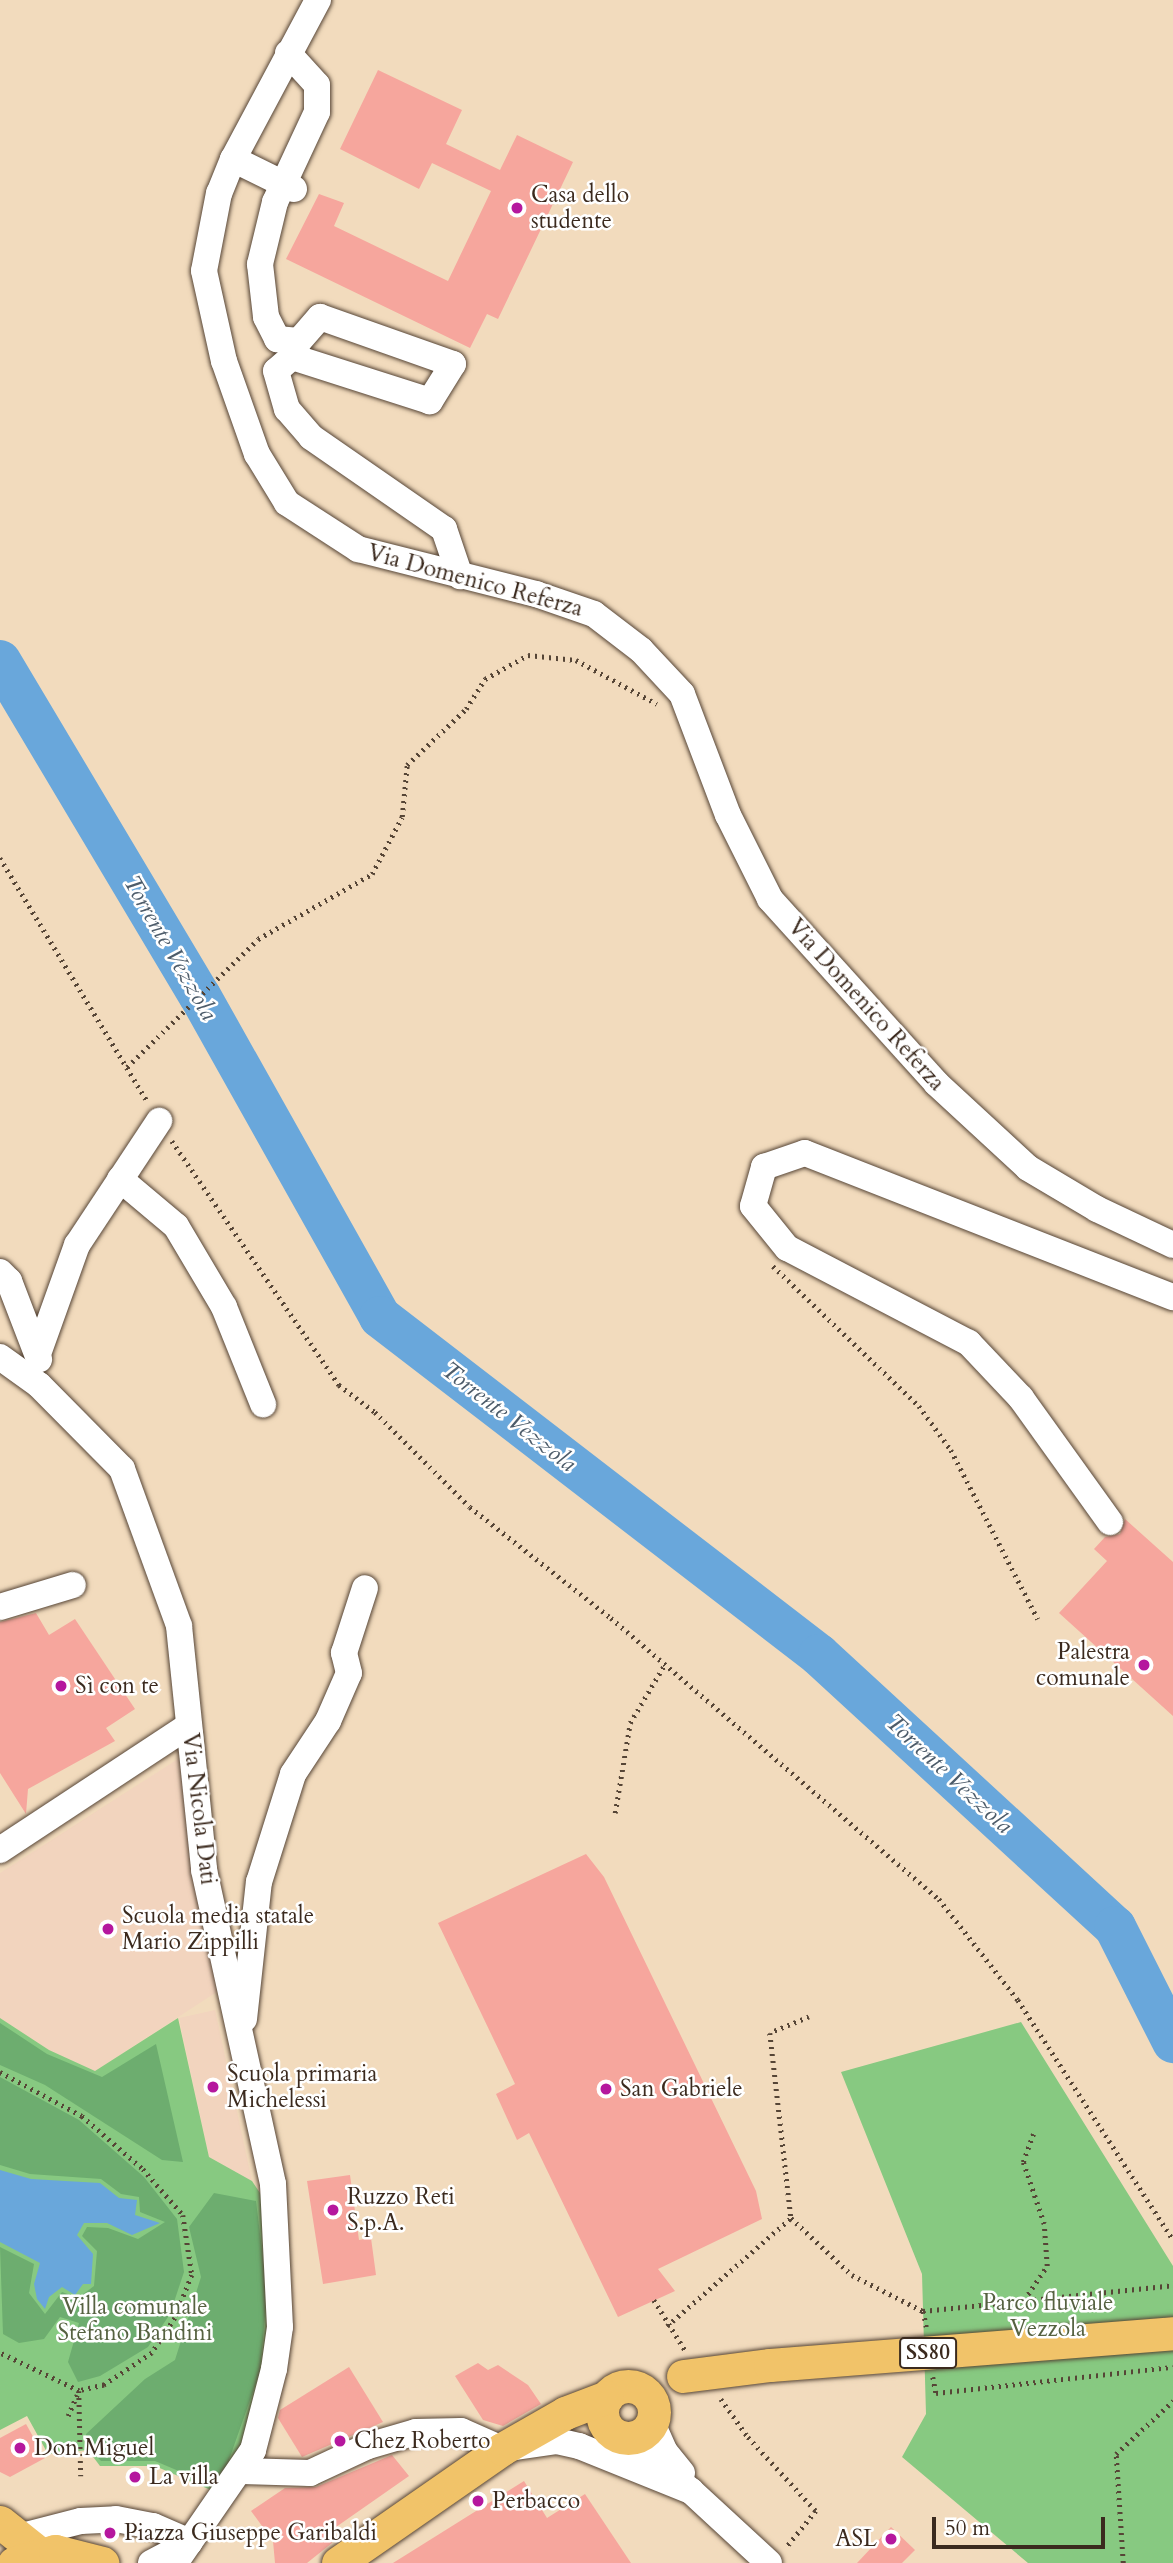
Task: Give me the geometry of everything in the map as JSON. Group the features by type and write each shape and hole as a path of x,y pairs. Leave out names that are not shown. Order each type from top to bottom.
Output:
{"main road":[{"name":"SS80","path":"342,2562 502,2449 547,2426 565,2413 629,2413 668,2374 687,2367 770,2365 1173,2333"}],"street":[{"name":"Via Domenico Referza","path":"318,0 284,59 233,159 219,194 204,271 224,361 257,454 287,503 358,549 536,594 594,614 641,650 682,694 727,815 770,899 936,1083 1027,1168 1097,1209 1173,1245"},
{"path":"282,183 260,194 245,259 250,325 265,352 292,357 430,401 453,364 320,317 299,341 277,339 266,317 260,264 282,183 317,112 317,85 284,59"},
{"path":"233,159 282,183"},
{"path":"292,357 276,371 287,410 311,437 444,529 460,576"},
{"path":"38,1351 77,1245 159,1121"},
{"path":"1110,1522 1021,1398 969,1343 787,1248 753,1206 764,1167 805,1153 1173,1297"},
{"path":"120,1179 176,1226 224,1307 263,1404"},
{"path":"0,1272 9,1281 38,1351 39,1385"},
{"name":"Via Nicola Dati","path":"0,1357 39,1385 122,1469 179,1626 204,1870 273,2184 281,2327 271,2382 253,2450 242,2471 183,2553 151,2563"},
{"path":"0,1607 73,1585"},
{"path":"242,2042 259,1882 293,1774 328,1721 349,1672 344,1653 365,1588"},
{"path":"0,1849 188,1726"},
{"path":"629,2413 691,2491 776,2558"},
{"path":"242,2471 310,2473 368,2446 416,2432 461,2431 502,2449 567,2443 599,2451 691,2491"},
{"path":"41,2548 81,2521 116,2519 153,2526 183,2553"},
{"path":"41,2548 81,2521"}],"path":[{"path":"127,1067 258,939 372,874 402,817 407,765 466,709 485,679 528,655 576,660 615,678 666,712"},
{"path":"0,858 159,1121 339,1385 375,1412 470,1507 665,1664 939,1899 1018,2000 1173,2240"},
{"path":"771,1261 775,1272 919,1406 951,1450 1038,1619"},
{"path":"615,1813 630,1723 665,1664"},
{"path":"809,2017 770,2033 791,2218 852,2275 923,2311"},
{"path":"0,2072 82,2116 143,2169 183,2215 192,2275 175,2318 152,2353 104,2385 79,2391 0,2353"},
{"path":"1023,2301 1047,2266 1044,2224 1023,2162 1033,2134"},
{"path":"667,2326 791,2218"},
{"path":"654,2300 687,2367"},
{"path":"68,2416 79,2391"},
{"path":"79,2391 81,2476"},
{"path":"716,2393 748,2437 816,2511 776,2558"},
{"path":"1124,2563 1116,2454 1173,2401"}],"shaded area":[{"name":"Scuola media statale Mario Zippilli","path":"192,1750 229,1984 95,2071 49,2050 0,2018 0,1873"},
{"name":"Scuola primaria Michelessi","path":"215,2010 252,2181 209,2157 179,2018"}],"green space":[{"name":"Villa comunale Stefano Bandini","path":"0,2018 49,2050 95,2071 178,2018 209,2157 252,2181 264,2199 272,2301 264,2374 234,2467 220,2494 155,2466 100,2466 88,2450 48,2454 27,2416 0,2430"},
{"name":"Parco fluviale Vezzola","path":"1021,2022 1173,2266 1173,2563 1028,2563 902,2457 926,2414 922,2274 841,2072"},
{"path":"0,2023 47,2054 102,2077 156,2044 183,2162 162,2160 45,2085 0,2065"},
{"path":"0,2077 79,2120 144,2177 177,2219 184,2272 170,2314 148,2347 100,2376 78,2382 68,2362 79,2323 60,2317 44,2339 19,2343 3,2334 0,2247 34,2264 29,2293 45,2314 62,2292 78,2298 94,2286 97,2251 82,2236 87,2227 108,2228 138,2239 165,2222 140,2212 139,2197 121,2194 101,2179 30,2174 0,2165"},
{"path":"214,2193 256,2201 267,2292 260,2372 219,2488 155,2461 101,2461 86,2445 86,2434 145,2379 175,2360 201,2277 189,2227"}],"water":[{"path":"0,2170 31,2179 100,2183 119,2198 137,2200 135,2215 160,2223 132,2235 107,2223 84,2223 77,2235 93,2254 91,2284 83,2284 75,2295 62,2287 49,2297 45,2309 37,2299 34,2284 40,2263 0,2242"}],"building":[{"name":"Casa dello studente","path":"378,70 462,110 446,144 500,170 517,135 573,162 498,319 487,314 470,348 286,259 319,194 344,203 334,226 448,281 491,191 432,163 419,189 340,149"},
{"name":"Palestra comunale","path":"1125,1519 1173,1562 1173,1716 1059,1613 1107,1561 1094,1549 1105,1537 1120,1534"},
{"name":"Sì con te","path":"36,1613 49,1635 75,1619 135,1709 106,1728 115,1741 28,1789 26,1814 0,1773 0,1622"},
{"name":"San Gabriele","path":"586,1854 604,1877 756,2191 762,2219 658,2269 675,2291 618,2317 529,2133 517,2140 496,2094 515,2084 438,1923"},
{"name":"Ruzzo Reti S.p.A.","path":"350,2175 359,2240 371,2238 376,2275 323,2284 307,2181"},
{"path":"478,2363 488,2370 498,2365 528,2385 541,2404 503,2426 483,2420 455,2376"},
{"path":"349,2367 383,2422 302,2457 278,2418 280,2410"},
{"name":"Don Miguel","path":"26,2424 45,2458 10,2477 0,2472 0,2438"},
{"path":"392,2455 409,2476 326,2534 332,2543 307,2563 275,2563 273,2541 251,2511 285,2488 316,2487"},
{"path":"524,2481 547,2518 585,2494 631,2563 393,2563"},
{"name":"ASL","path":"891,2527 915,2550 902,2563 857,2563"}],"waterway":[{"name":"Torrente Vezzola","path":"0,661 200,996 380,1317 819,1655 1115,1927 1173,2042"}],"place":[{"name":"Casa dello studente","path":"517,208"},
{"name":"Palestra comunale","path":"1144,1665"},
{"name":"Sì con te","path":"61,1686"},
{"name":"Scuola media statale Mario Zippilli","path":"108,1929"},
{"name":"Scuola primaria Michelessi","path":"213,2087"},
{"name":"San Gabriele","path":"606,2089"},
{"name":"Ruzzo Reti S.p.A.","path":"333,2210"},
{"name":"Chez Roberto","path":"340,2441"},
{"name":"Don Miguel","path":"20,2448"},
{"name":"La villa","path":"135,2477"},
{"name":"Perbacco","path":"478,2501"},
{"name":"Piazza Giuseppe Garibaldi","path":"110,2533"},
{"name":"ASL","path":"891,2539"}]}
